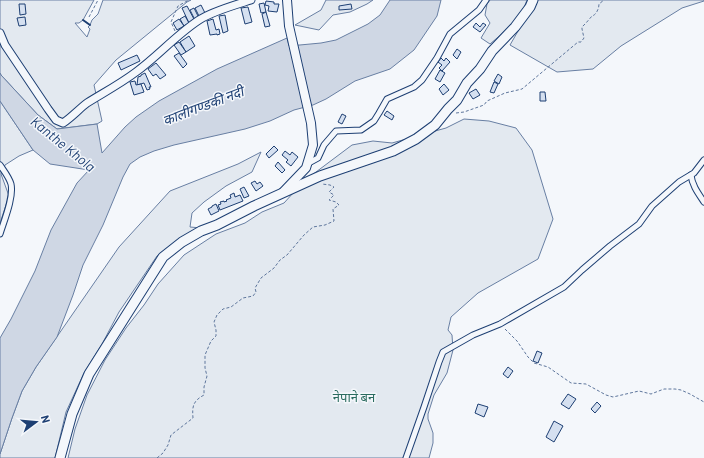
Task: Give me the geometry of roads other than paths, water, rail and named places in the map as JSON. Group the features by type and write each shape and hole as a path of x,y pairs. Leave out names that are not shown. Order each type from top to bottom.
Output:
{"highway":[{"path":"60,458 72,414 89,374 163,257 182,242 201,231 320,176 393,151 416,139 435,125 448,108 457,100 467,83 480,69 492,51 515,27 530,7 533,0"}],"main road":[{"path":"0,33 5,45 48,109 56,120 64,123 86,104 136,72 200,19 250,0"},
{"path":"281,194 306,168 313,145 310,123 288,26 287,0"}],"street":[{"path":"308,164 318,158 324,145 336,131 361,130 374,121 387,99 414,88 422,80 437,58 450,34 479,10 486,0"},
{"path":"406,458 443,352 473,335 500,324 564,288 604,251 639,224 652,206 679,182 694,173 704,160"},
{"path":"0,164 11,185 11,196 0,234"},
{"path":"691,175 691,182 704,202"}],"water":[{"path":"390,0 441,0 437,16 414,50 390,69 355,81 326,99 313,105 294,110 270,121 245,129 154,151 140,157 130,164 103,225 83,265 57,337 36,367 22,391 0,454 0,338 35,271 51,230 77,183 89,170 50,164 33,150 0,101 0,73 38,115 57,129 97,124 102,153 136,117 159,101 217,69 287,38 289,46 336,40 368,24 380,15"}],"water label":[{"name":"कालीगण्डकी नदी","path":"203,106"},
{"name":"Kanthe Khola","path":"63,144"}],"park label":[{"name":"नेपाने बन","path":"354,397"}]}
